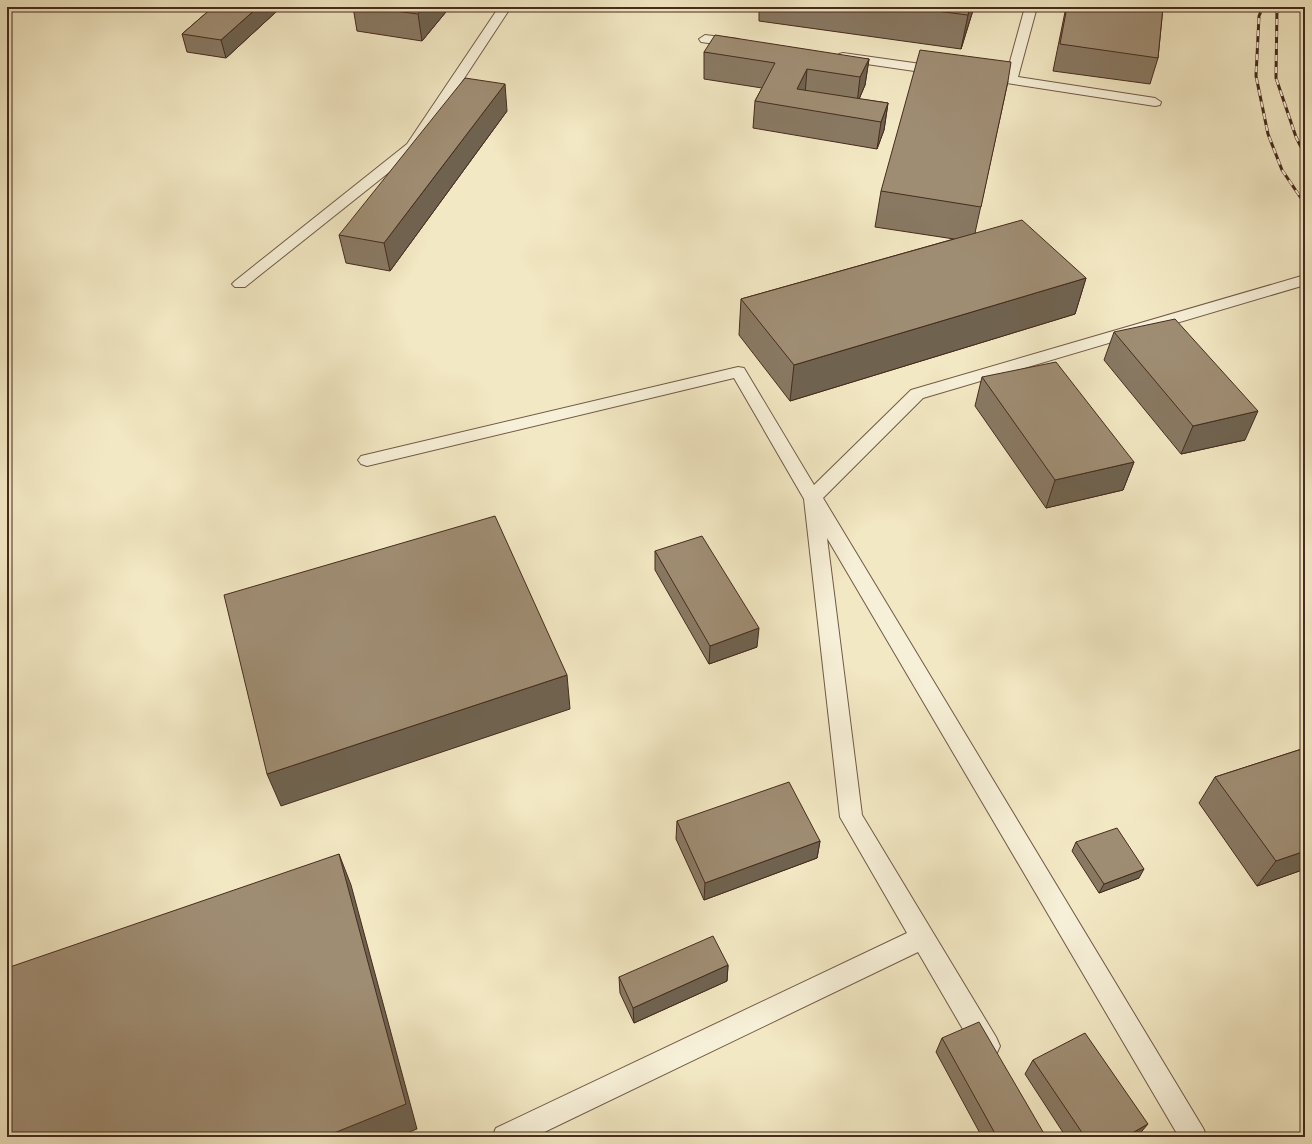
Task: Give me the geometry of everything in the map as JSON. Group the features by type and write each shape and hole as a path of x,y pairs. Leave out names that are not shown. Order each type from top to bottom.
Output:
{"lane":[{"path":"240,284 412,147 505,7"},
{"path":"1011,80 1031,7"},
{"path":"705,38 752,45"},
{"path":"831,56 956,73"},
{"path":"972,75 1155,102"},
{"path":"813,497 917,394 1305,280"},
{"path":"367,460 738,372 1194,1137"},
{"path":"813,497 850,818 996,1062"},
{"path":"505,1137 922,938"}],"building":[{"path":"213,7 258,7 221,40 182,34"},
{"path":"364,7 424,7 418,14"},
{"path":"904,7 970,7 968,15"},
{"path":"1067,7 1163,7 1158,58 1060,44"},
{"path":"715,35 869,59 860,77 807,69 797,89 888,103 881,122 755,101 775,63 704,52"},
{"path":"920,50 1011,62 981,207 881,191"},
{"path":"465,78 505,84 384,243 339,235"},
{"path":"1022,220 1086,278 794,365 741,299"},
{"path":"1175,319 1258,411 1193,426 1114,332"},
{"path":"1056,362 1134,462 1055,480 982,377"},
{"path":"495,516 567,675 267,774 224,595"},
{"path":"702,536 759,628 710,646 655,551"},
{"path":"1305,748 1305,851 1276,861 1215,777"},
{"path":"789,782 820,841 705,883 677,821"},
{"path":"1117,828 1144,869 1104,884 1076,842"},
{"path":"339,854 406,1104 324,1137 7,1137 7,968"},
{"path":"713,936 728,965 633,1008 619,977"},
{"path":"979,1022 1046,1137 997,1137 942,1038"},
{"path":"1085,1033 1148,1124 1125,1137 1085,1137 1033,1060"}],"railway":[{"path":"1263,7 1259,16 1256,76 1268,134 1282,170 1305,204"},
{"path":"1277,7 1276,78 1296,137 1305,155"}]}
